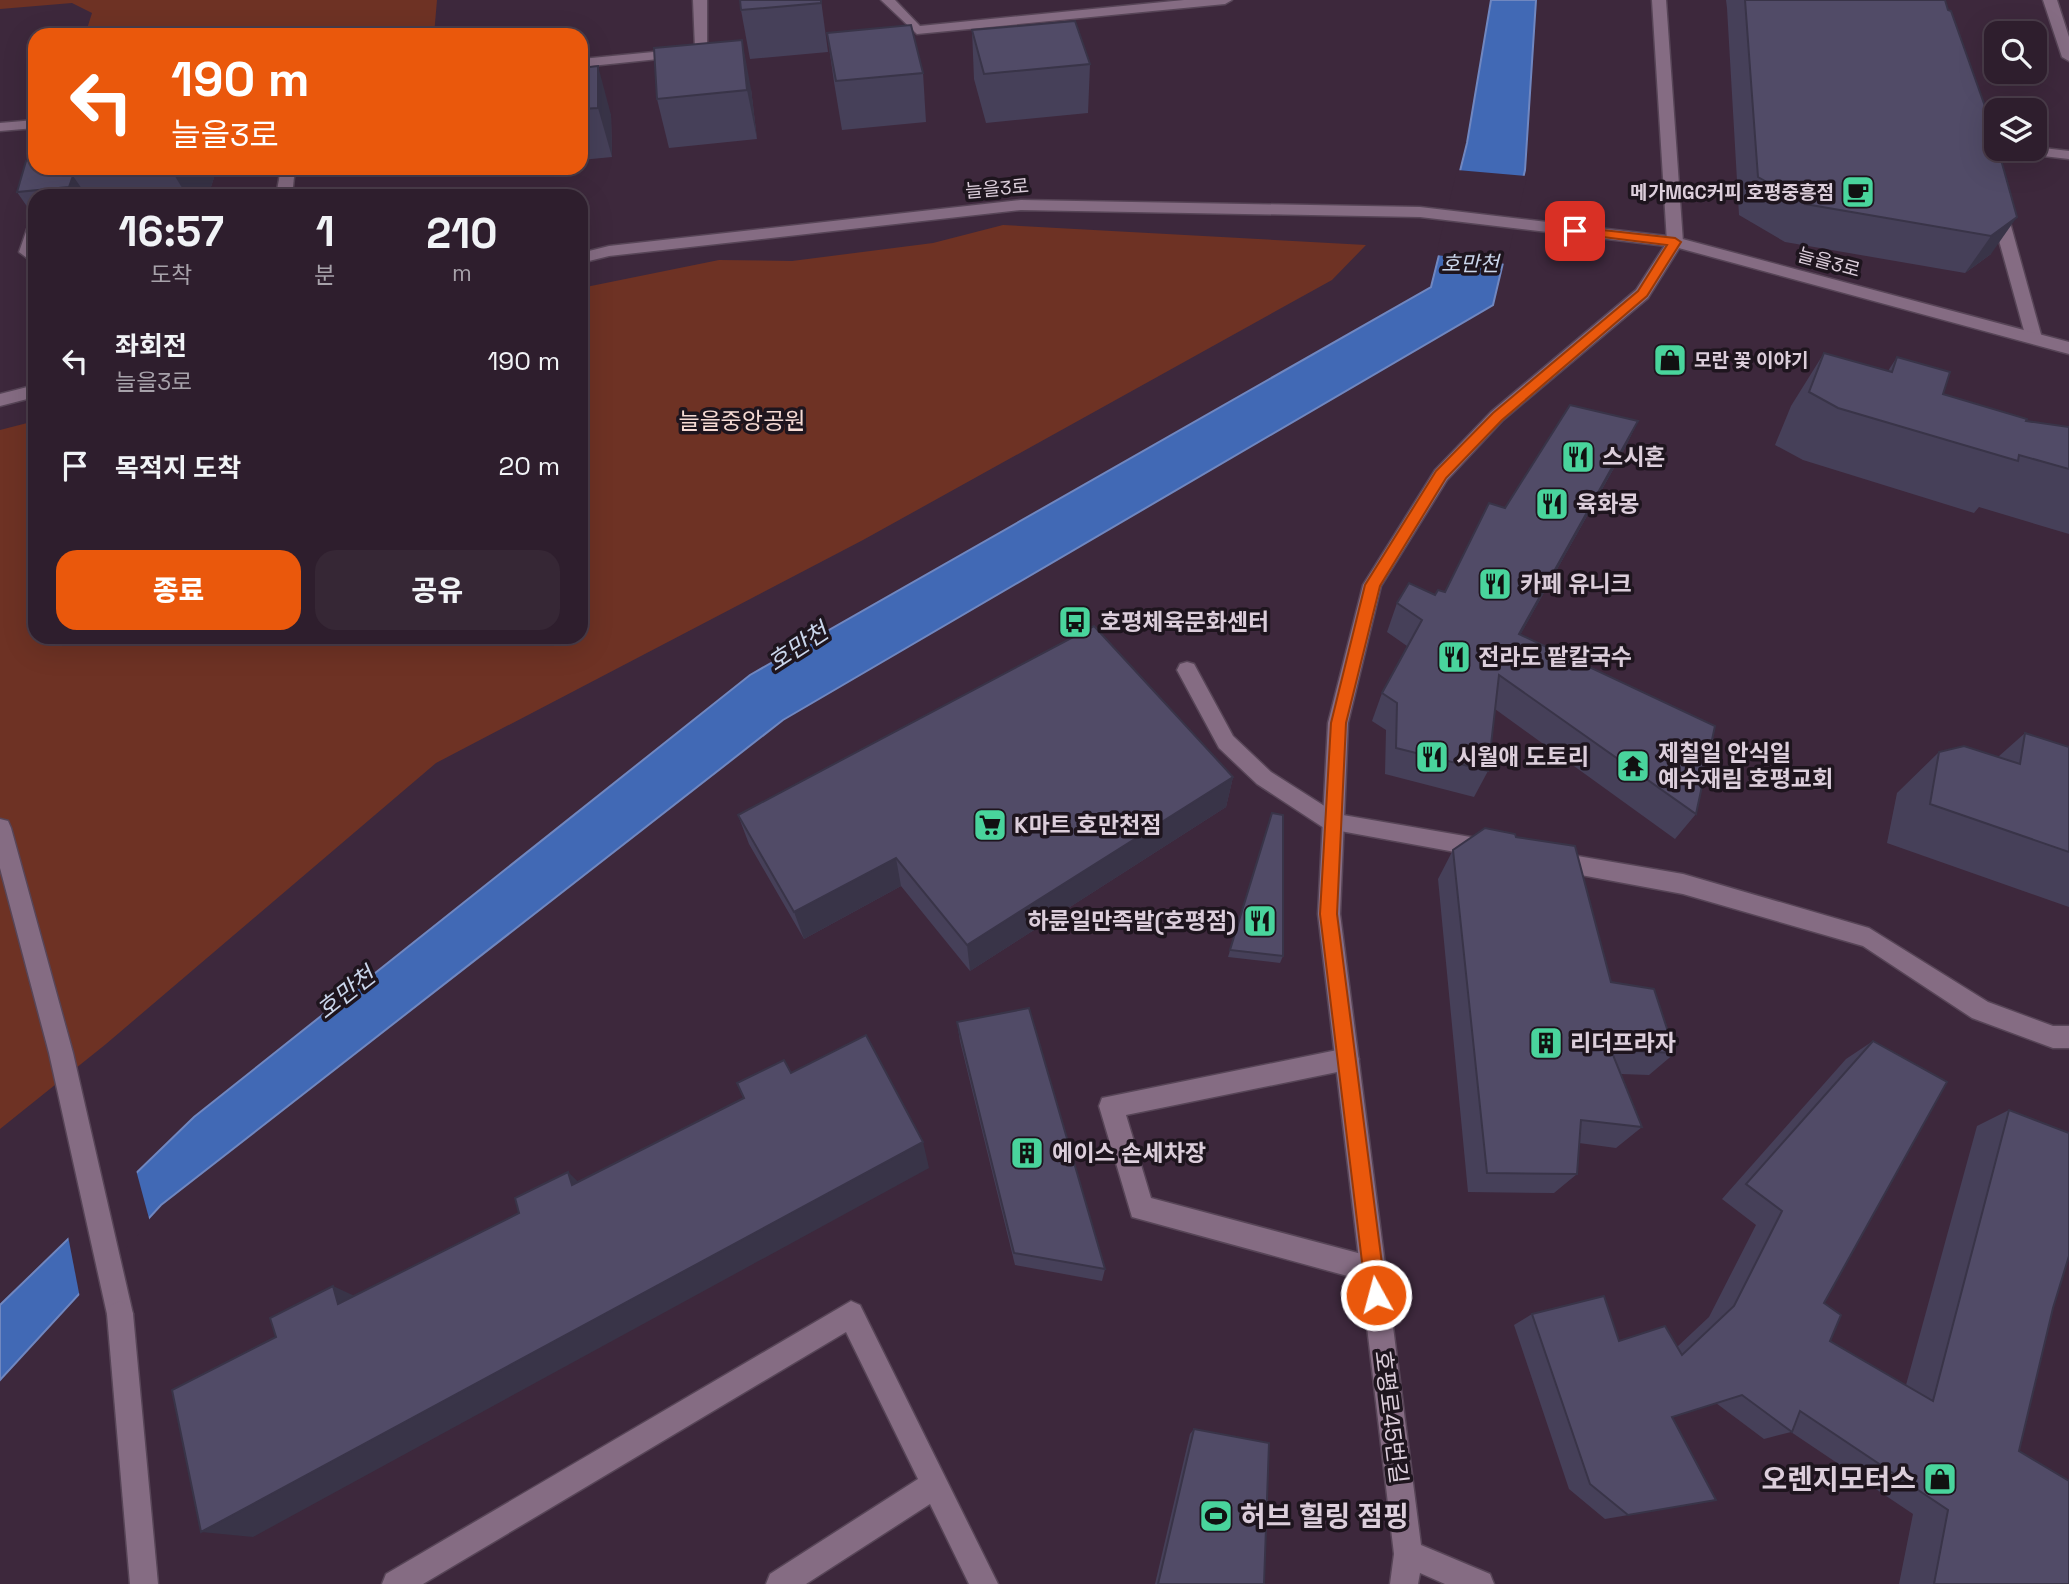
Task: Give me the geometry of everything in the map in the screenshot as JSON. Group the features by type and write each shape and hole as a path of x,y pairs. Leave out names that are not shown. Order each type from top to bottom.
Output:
{"street":[{"path":"588,62 702,51 700,0"},
{"path":"888,0 917,30 1225,0"},
{"path":"1659,0 1675,242"},
{"path":"2050,0 2064,26 2069,57"},
{"path":"0,127 28,125"},
{"path":"2047,152 2069,155"},
{"path":"1995,196 2034,338"},
{"name":"늘을3로","path":"588,256 609,251 1021,205 1419,212 1675,242 2069,348"},
{"name":"호평로45번길","path":"1404,1584 1408,1555 1329,914 1338,723 1373,585 1441,475 1497,416 1642,293 1675,242"},
{"path":"0,400 28,393"},
{"path":"1188,670 1226,742 1264,778 1332,822 1507,853"},
{"path":"0,828 61,1053 120,1314 144,1584"},
{"path":"1534,858 1683,884 1869,938 1980,1010 2053,1037 2069,1037"},
{"path":"1347,1059 1111,1106 1141,1208 1373,1269"},
{"path":"396,1584 851,1314 984,1584"},
{"path":"780,1584 935,1484"},
{"path":"1408,1555 1480,1584"}],"green space":[{"path":"0,0 437,0 435,28 87,28 92,13 72,3 0,9"},
{"name":"늘을중앙공원","path":"1003,225 1366,245 1332,280 863,540 436,763 106,1044 0,1129 0,430 28,423 28,644 588,644 588,287 719,260 792,261 933,243"}],"water":[{"name":"호만천","path":"1491,0 1536,0 1525,170 1493,305 783,720 161,1205 0,1380 0,1305 194,1117 750,675 1431,287 1467,143"}],"pier":[{"path":"1457,170 1527,176 1506,264 1436,255"},
{"path":"136,1170 150,1222 80,1298 68,1236"}],"building":[{"path":"740,0 821,0 821,3 741,10"},
{"path":"1745,0 1945,0 1984,104 1984,161 2001,161 2017,217 1991,236 1805,204 1758,177"},
{"path":"1075,21 1090,64 984,74 972,30"},
{"path":"911,25 923,73 836,81 827,33"},
{"path":"742,40 747,90 657,99 654,48"},
{"path":"598,66 598,108 588,109 588,67"},
{"path":"28,160 28,175 85,175 73,176 69,187 17,192"},
{"path":"1824,353 1892,372 1897,357 1950,372 1943,394 2027,419 2026,421 2069,427 2069,469 2019,455 2018,461 1838,408 1809,392"},
{"path":"1570,405 1638,421 1519,634 1715,726 1696,814 1499,675 1488,771 1396,748 1397,703 1382,693 1422,620 1397,603 1409,583 1435,595 1438,590 1445,592 1489,503 1505,508"},
{"name":"K마트 호만천점","path":"1094,626 1233,777 967,945 896,858 794,912 738,815"},
{"path":"2025,733 2069,747 2069,852 1930,804 1939,752 1964,746 2020,764"},
{"path":"1272,813 1283,815 1283,956 1230,950"},
{"name":"리더프라자","path":"1485,828 1515,834 1516,837 1575,846 1611,982 1654,989 1675,1053 1611,1050 1642,1127 1581,1120 1577,1174 1487,1173 1453,850"},
{"name":"에이스 손세차장","path":"1029,1008 1105,1269 1014,1253 957,1022"},
{"path":"866,1035 923,1142 201,1532 172,1390 276,1337 270,1318 333,1286 338,1304 519,1213 515,1198 568,1172 572,1185 744,1098 737,1083 784,1060 791,1073"},
{"path":"1873,1041 1947,1082 1824,1303 1841,1315 1830,1341 1933,1401 2009,1110 2069,1133 2069,1256 2053,1308 2019,1451 2069,1481 2069,1584 1934,1584 1948,1510 1800,1411 1792,1432 1742,1395 1672,1417 1716,1500 1628,1515 1590,1484 1532,1314 1604,1296 1619,1341 1665,1326 1682,1355 1734,1306 1782,1211 1746,1184"},
{"name":"허브 힐링 점핑","path":"1194,1429 1269,1443 1264,1584 1158,1584"}],"place":[{"name":"메가MGC커피 호평중흥점","path":"1858,192"},
{"name":"모란 꽃 이야기","path":"1670,360"},
{"name":"스시혼","path":"1578,457"},
{"name":"육화몽","path":"1552,504"},
{"name":"카페 유니크","path":"1495,584"},
{"name":"호평체육문화센터","path":"1075,622"},
{"name":"전라도 팥칼국수","path":"1454,657"},
{"name":"시월애 도토리","path":"1432,757"},
{"name":"제칠일 안식일 예수재림 호평교회","path":"1633,766"},
{"name":"K마트 호만천점","path":"990,825"},
{"name":"하륜일만족발(호평점)","path":"1260,921"},
{"name":"리더프라자","path":"1546,1043"},
{"name":"에이스 손세차장","path":"1027,1153"},
{"name":"오렌지모터스","path":"1940,1479"},
{"name":"허브 힐링 점핑","path":"1216,1516"}],"route":[{"path":"1376,1295 1329,914 1338,723 1373,585 1441,475 1497,416 1642,293 1675,242 1575,231"}]}
